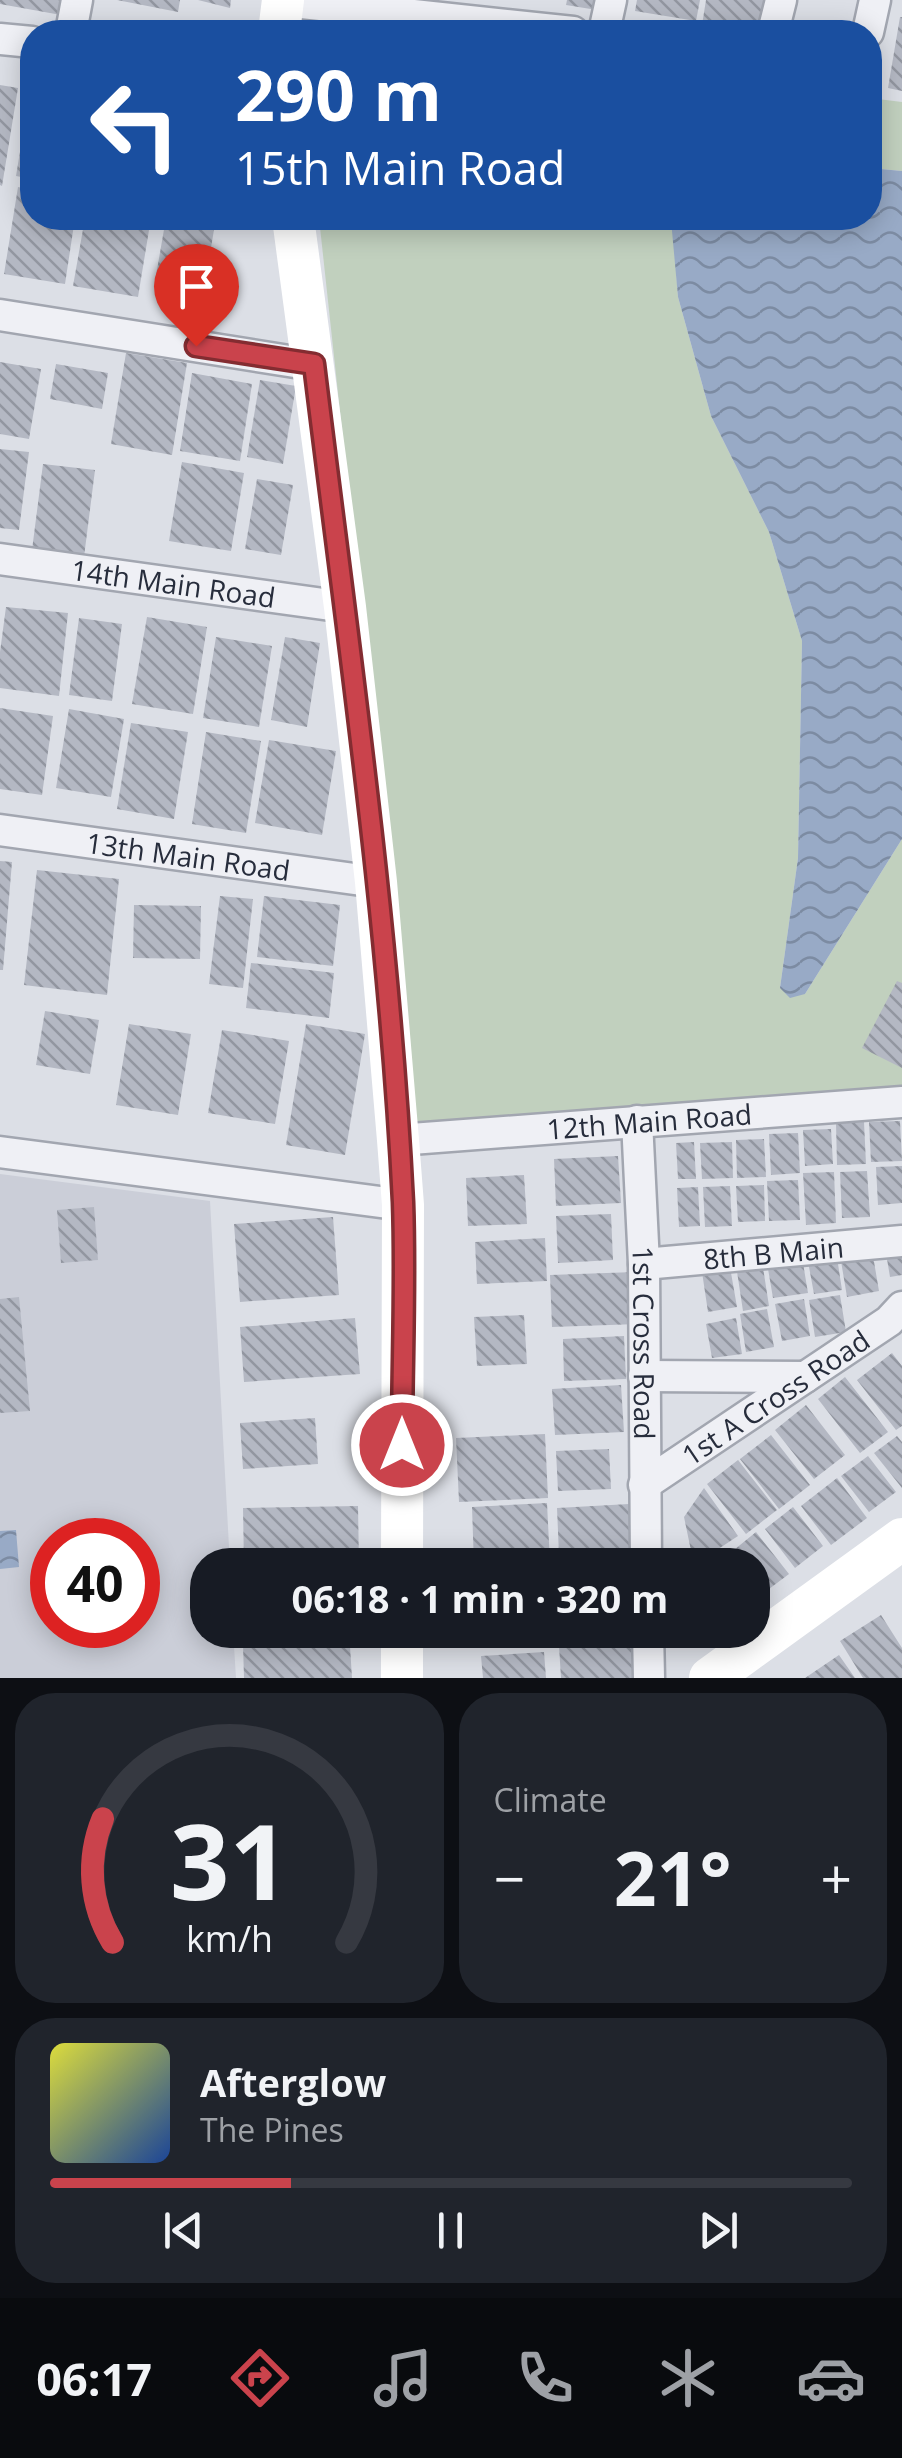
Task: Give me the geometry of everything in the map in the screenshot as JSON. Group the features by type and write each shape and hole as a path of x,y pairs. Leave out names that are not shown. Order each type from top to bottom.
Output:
{"street":[{"path":"283,0 464,20"},
{"path":"294,230 345,607 376,882 398,1140 403,1205 402,1548"},
{"path":"0,315 314,364"},
{"name":"14th Main Road","path":"0,559 345,607"},
{"name":"13th Main Road","path":"0,830 376,882"},
{"name":"12th Main Road","path":"398,1140 902,1102"},
{"name":"1st Cross Road","path":"638,1121 644,1264 646,1548"},
{"path":"0,1152 403,1205"},
{"name":"8th B Main","path":"644,1264 902,1241"},
{"name":"1st A Cross Road","path":"644,1485 889,1320 902,1307"},
{"path":"644,1376 805,1377"},
{"path":"710,1678 902,1539"},
{"path":"402,1648 402,1678"},
{"path":"648,1648 649,1678"}],"shaded area":[{"path":"0,1174 210,1201 229,1548 190,1548 190,1648 234,1648 236,1678 0,1678"}],"green space":[{"path":"882,100 902,102 902,171 882,169"},
{"path":"320,230 673,230 678,297 711,416 769,532 802,641 798,858 780,988 805,994 902,839 902,1102 411,1143 387,845"}],"water":[{"path":"882,169 902,171 902,839 805,994 790,998 780,988 798,858 802,641 769,532 711,416 678,297 672,230 882,230"},
{"path":"16,1530 19,1567 0,1569 0,1531"}],"building":[{"path":"0,0 64,0 61,15 0,4"},
{"path":"117,0 180,0 178,12"},
{"path":"198,0 231,0 230,8"},
{"path":"567,0 599,0 597,10 566,5"},
{"path":"637,0 700,0 696,20 635,11"},
{"path":"706,0 769,0 765,20 703,20"},
{"path":"902,17 902,91 888,88"},
{"path":"0,85 18,88 2,186 0,185"},
{"path":"18,187 20,230 73,230 65,284 4,274"},
{"path":"83,230 149,230 138,297 73,286"},
{"path":"164,230 214,230 203,295 154,287"},
{"path":"126,353 187,363 172,455 111,444"},
{"path":"0,362 41,369 29,439 0,434"},
{"path":"56,364 108,373 102,409 50,399"},
{"path":"192,373 252,384 240,461 180,451"},
{"path":"260,380 296,386 283,464 247,457"},
{"path":"0,449 29,452 19,530 0,528"},
{"path":"182,462 244,473 231,551 169,541"},
{"path":"43,464 95,470 84,557 32,550"},
{"path":"257,479 293,485 281,555 245,549"},
{"path":"6,607 68,613 59,696 0,688"},
{"path":"147,617 207,627 193,714 132,704"},
{"path":"79,618 122,624 112,701 69,695"},
{"path":"216,637 272,646 259,727 203,718"},
{"path":"285,637 320,643 307,727 271,720"},
{"path":"0,708 53,716 42,795 0,789"},
{"path":"69,709 124,719 111,797 56,788"},
{"path":"131,723 188,732 174,819 117,809"},
{"path":"206,732 261,741 246,833 192,824"},
{"path":"269,740 336,751 322,835 255,823"},
{"path":"0,861 12,862 3,970 0,970"},
{"path":"37,870 119,879 107,995 24,985"},
{"path":"220,896 253,899 243,988 209,984"},
{"path":"264,896 340,905 333,966 257,957"},
{"path":"134,905 201,906 200,959 133,958"},
{"path":"251,963 334,973 329,1018 246,1008"},
{"path":"897,981 902,983 902,1068 862,1048"},
{"path":"45,1011 99,1020 90,1074 36,1065"},
{"path":"129,1024 191,1034 178,1115 116,1105"},
{"path":"306,1024 365,1034 345,1155 286,1145"},
{"path":"222,1030 289,1041 275,1124 208,1113"},
{"path":"900,1121 902,1161 871,1162 869,1122"},
{"path":"864,1122 866,1164 837,1165 836,1123"},
{"path":"831,1129 833,1164 805,1166 803,1130"},
{"path":"798,1133 800,1173 771,1175 769,1134"},
{"path":"764,1139 766,1177 737,1178 736,1140"},
{"path":"694,1142 696,1179 678,1179 676,1143"},
{"path":"732,1142 733,1178 702,1179 700,1143"},
{"path":"618,1156 621,1203 556,1206 554,1159"},
{"path":"902,1166 902,1203 878,1205 876,1167"},
{"path":"867,1171 870,1217 842,1218 840,1172"},
{"path":"834,1172 836,1223 806,1225 803,1173"},
{"path":"524,1175 527,1224 468,1226 466,1178"},
{"path":"798,1180 800,1220 769,1221 767,1181"},
{"path":"764,1185 765,1221 738,1222 736,1186"},
{"path":"730,1186 732,1226 705,1227 703,1187"},
{"path":"698,1187 700,1226 679,1227 677,1188"},
{"path":"94,1207 98,1260 61,1263 57,1210"},
{"path":"611,1214 613,1260 558,1263 556,1216"},
{"path":"333,1217 339,1295 240,1302 234,1224"},
{"path":"545,1238 547,1281 477,1284 475,1242"},
{"path":"902,1244 902,1275 890,1277 885,1247"},
{"path":"872,1250 879,1291 847,1297 840,1255"},
{"path":"836,1251 842,1290 814,1294 807,1256"},
{"path":"802,1257 808,1293 773,1298 767,1263"},
{"path":"762,1261 769,1306 743,1311 736,1265"},
{"path":"730,1267 737,1307 708,1312 702,1272"},
{"path":"635,1272 638,1324 552,1327 550,1275"},
{"path":"840,1295 846,1332 815,1337 809,1300"},
{"path":"19,1297 30,1411 0,1413 0,1299"},
{"path":"804,1299 810,1336 782,1341 775,1304"},
{"path":"767,1309 774,1347 746,1352 740,1314"},
{"path":"524,1315 527,1364 477,1366 474,1317"},
{"path":"355,1318 360,1374 244,1382 240,1327"},
{"path":"736,1318 742,1354 712,1358 706,1324"},
{"path":"624,1336 626,1379 564,1381 563,1339"},
{"path":"892,1353 902,1366 902,1426 896,1430 857,1380"},
{"path":"845,1377 888,1432 860,1453 818,1399"},
{"path":"621,1385 624,1432 555,1435 552,1389"},
{"path":"806,1405 845,1455 814,1479 775,1430"},
{"path":"315,1418 318,1464 243,1469 240,1423"},
{"path":"545,1434 548,1498 459,1502 456,1438"},
{"path":"771,1435 810,1485 779,1509 740,1459"},
{"path":"897,1436 902,1442 902,1488 874,1453"},
{"path":"609,1449 611,1489 558,1491 556,1451"},
{"path":"868,1456 896,1492 869,1512 841,1476"},
{"path":"738,1460 777,1510 746,1534 707,1484"},
{"path":"837,1478 867,1518 831,1545 801,1506"},
{"path":"704,1488 738,1536 720,1548 690,1548 684,1517"},
{"path":"547,1503 549,1548 473,1548 472,1507"},
{"path":"629,1504 631,1548 559,1548 557,1508"},
{"path":"358,1506 359,1548 244,1548 243,1508"},
{"path":"793,1507 823,1546 795,1568 765,1529"},
{"path":"756,1532 769,1548 736,1548"},
{"path":"770,1550 789,1574 770,1588"},
{"path":"881,1615 902,1648 902,1678 863,1678 840,1641"},
{"path":"243,1648 350,1648 352,1678 244,1678"},
{"path":"559,1648 642,1648 643,1678 561,1678"},
{"path":"544,1652 546,1678 483,1678 481,1656"},
{"path":"839,1655 855,1678 805,1678"}],"route":[{"path":"196,346 314,364 372,843 398,1140 403,1205 402,1445"}]}
